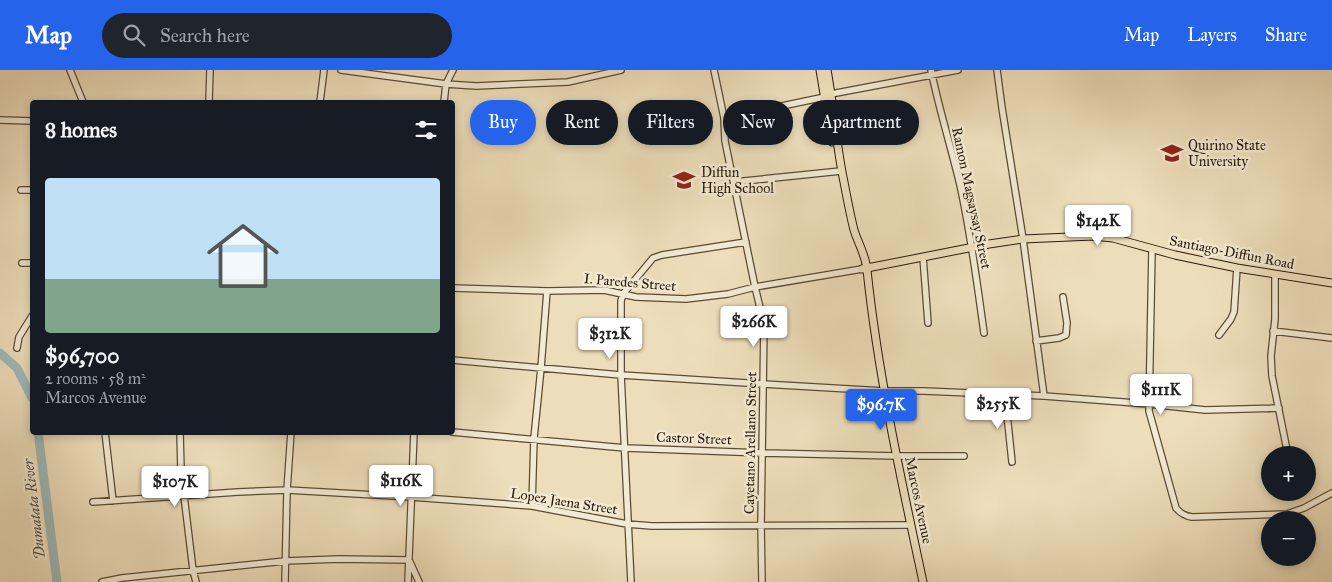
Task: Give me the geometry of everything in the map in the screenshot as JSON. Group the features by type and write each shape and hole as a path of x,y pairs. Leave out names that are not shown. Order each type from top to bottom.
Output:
{"main road":[{"name":"Marcos Avenue","path":"820,70 835,130 839,171 865,271 884,391 923,582"},
{"name":"Marcos Avenue","path":"827,70 828,96"},
{"name":"Santiago-Diffun Road","path":"865,271 972,246 1023,239 1093,236 1113,238 1237,268 1332,282"}],"street":[{"path":"70,70 82,100"},
{"path":"209,100 210,70"},
{"path":"320,100 324,70"},
{"path":"341,70 446,84 476,86 568,82 621,70"},
{"path":"444,100 446,84 453,70"},
{"name":"Cayetano Arellano Street","path":"714,70 723,113"},
{"path":"793,103 932,72 958,70"},
{"path":"997,70 1023,239 1044,396"},
{"name":"Ramon Magsaysay Street","path":"932,72 960,185 972,246 984,333"},
{"path":"0,120 30,121"},
{"name":"Cayetano Arellano Street","path":"726,145 764,324 762,582"},
{"path":"734,182 839,171"},
{"path":"21,190 30,190"},
{"path":"631,582 621,375 620,301 623,294 653,258 746,242"},
{"path":"1152,248 1149,404 1151,419 1176,508 1180,514 1185,516 1287,514 1304,508 1332,493"},
{"path":"923,257 928,323"},
{"path":"22,263 30,263"},
{"path":"1220,335 1234,312 1237,268"},
{"name":"I. Paredes Street","path":"455,288 547,291 604,290 636,297 686,299 728,294 756,287 865,271"},
{"path":"1275,274 1276,299 1270,356 1272,376 1286,446"},
{"path":"532,506 534,438 547,291"},
{"path":"1036,341 1059,338 1066,335 1068,323 1063,297"},
{"path":"17,348 19,337 30,319"},
{"path":"1273,332 1332,338"},
{"path":"455,360 621,375 884,391 1044,396 1205,410 1279,408"},
{"path":"1005,395 1012,462"},
{"name":"Castor Street","path":"455,432 534,438 625,448 763,453 964,456"},
{"path":"105,435 113,501"},
{"path":"180,435 181,471 196,582"},
{"path":"285,582 287,490 291,435"},
{"path":"408,582 414,435"},
{"name":"Lopez Jaena Street","path":"93,502 287,490 532,506 627,524 652,526 911,525"},
{"path":"102,582 122,578 285,560 409,560"},
{"path":"409,560 419,582"}],"waterway":[{"name":"Dumatata River","path":"0,353 17,368 30,394"},
{"name":"Dumatata River","path":"38,435 57,582"}],"place":[{"name":"Quirino State University","path":"1172,153"},
{"name":"Diffun High School","path":"684,180"}]}
